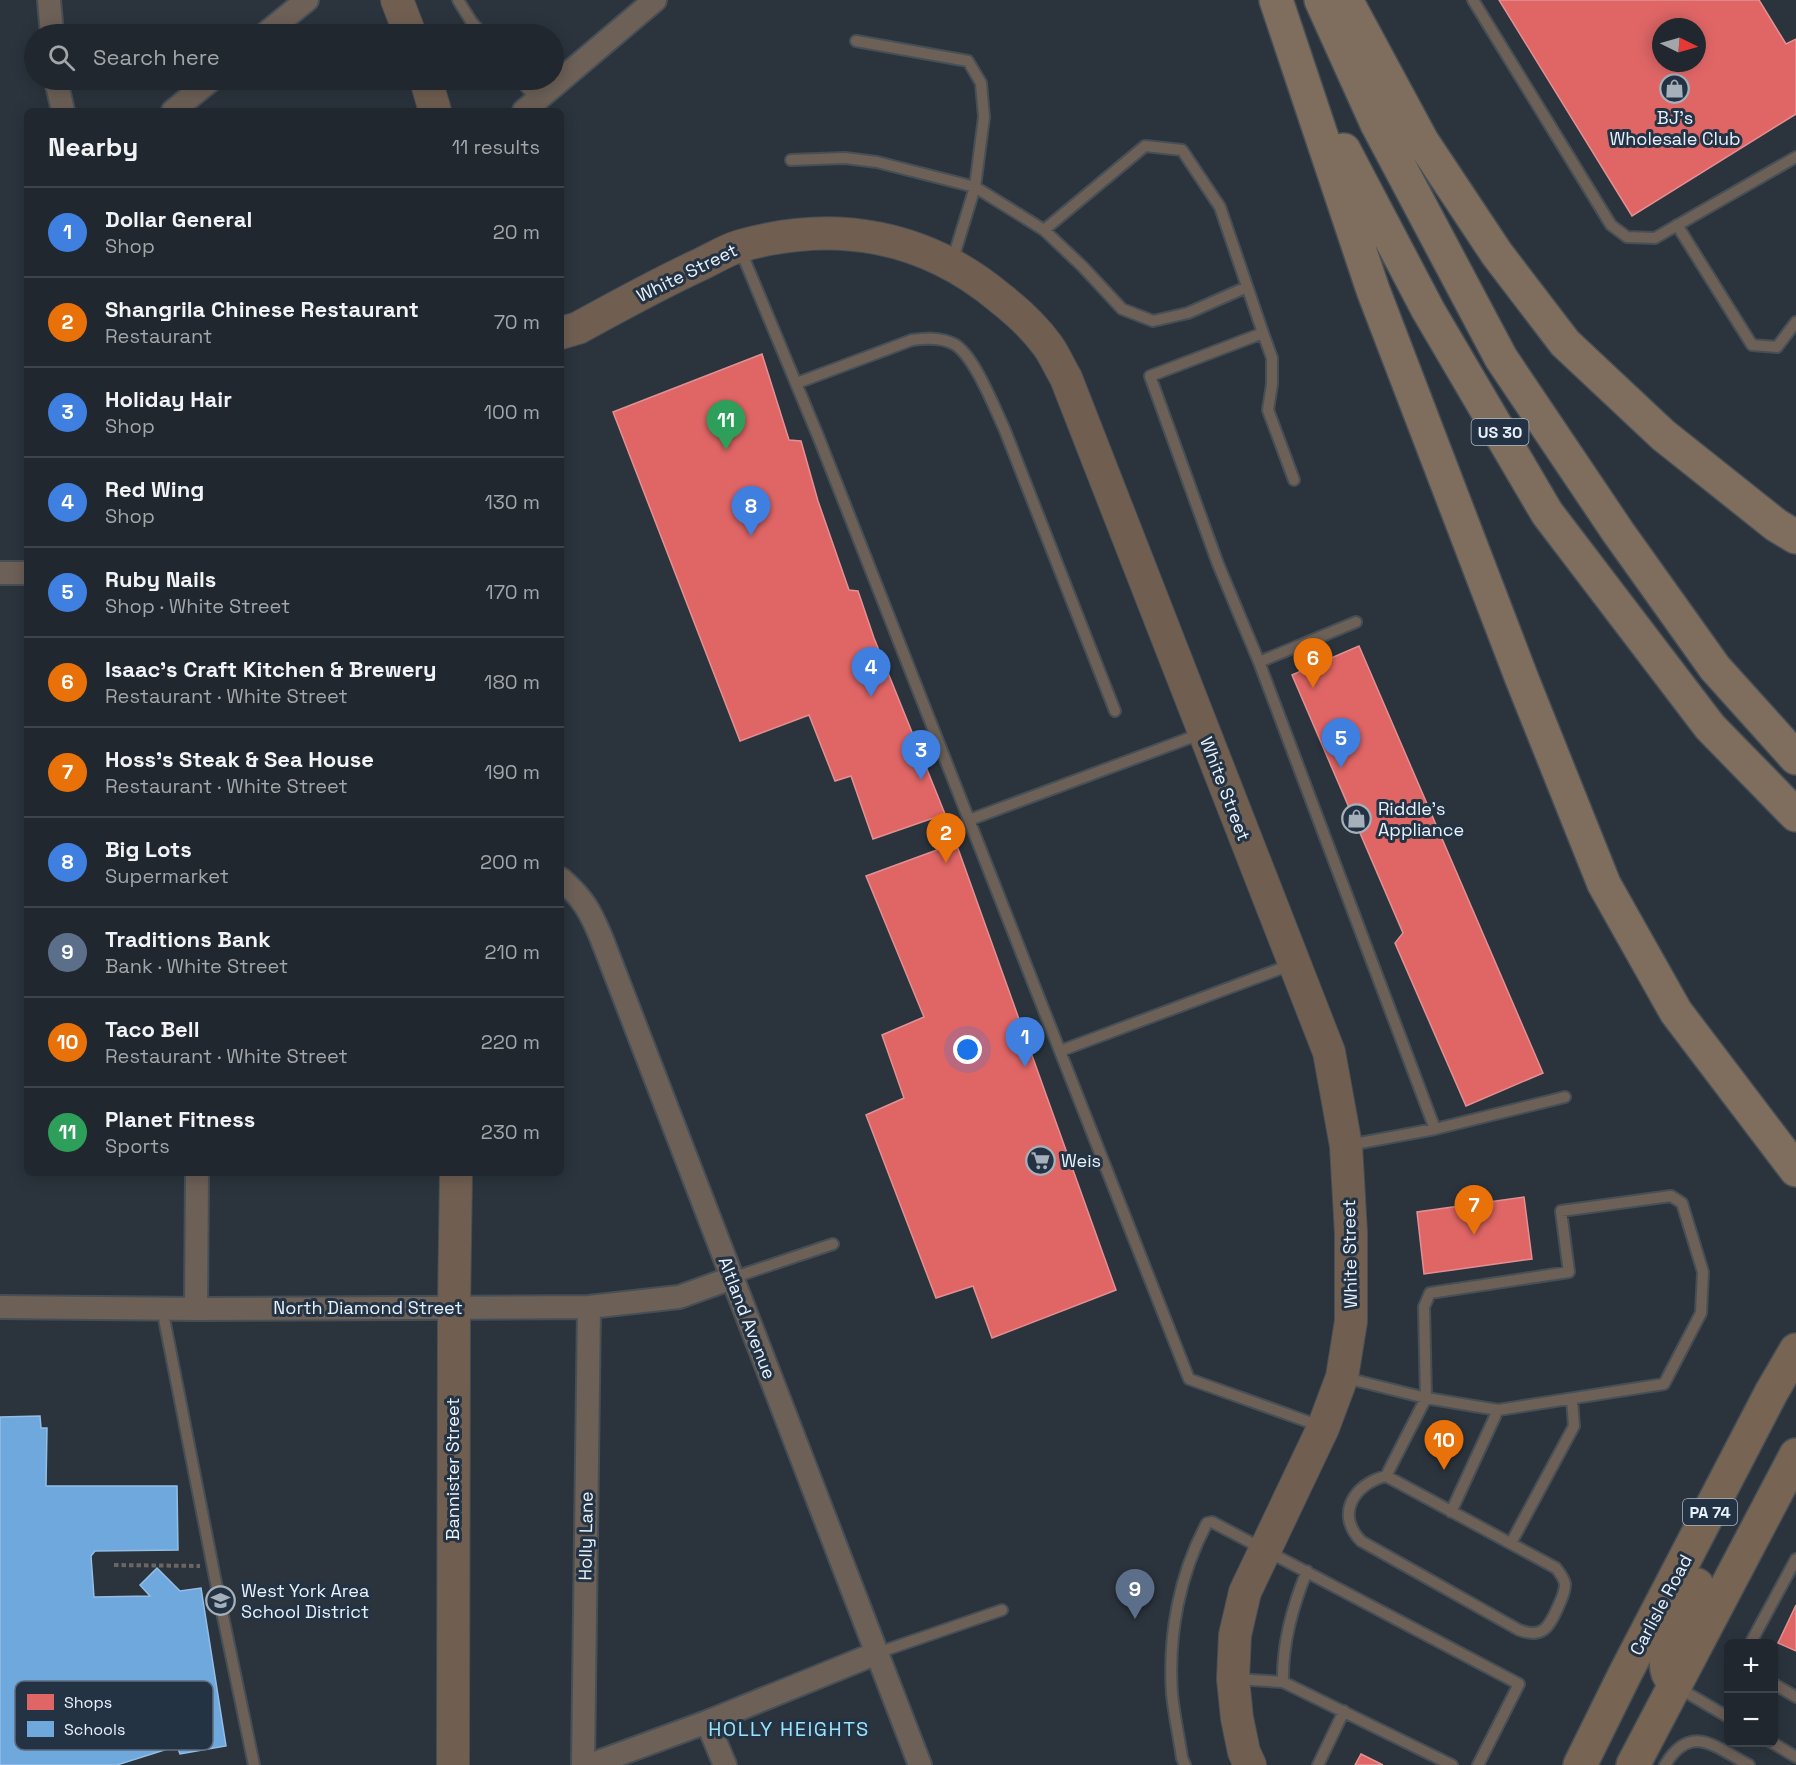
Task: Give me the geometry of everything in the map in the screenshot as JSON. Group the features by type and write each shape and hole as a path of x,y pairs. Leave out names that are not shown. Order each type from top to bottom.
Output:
{"highway":[{"name":"US 30","path":"1278,0 1352,168 1428,310 1547,513 1710,727 1796,815"},
{"path":"1278,0 1373,290 1522,679 1604,884 1676,1012 1796,1170"},
{"name":"US 30","path":"1321,0 1377,124 1501,358 1618,532 1715,668 1796,758"},
{"path":"1346,0 1422,141 1497,254 1565,343 1663,435 1776,525 1796,537"}],"main road":[{"name":"Carlisle Road","path":"1580,1765 1625,1674 1796,1350"},
{"path":"1675,1685 1667,1671 1667,1653 1672,1634 1740,1501 1771,1394"},
{"name":"PA 74","path":"1633,1765 1796,1455"}],"street":[{"path":"49,0 51,24"},
{"path":"277,24 307,0"},
{"path":"397,0 406,24"},
{"path":"564,78 655,0"},
{"path":"58,90 62,108"},
{"path":"176,108 198,90"},
{"path":"429,90 434,108"},
{"path":"531,106 550,90"},
{"name":"White Street","path":"564,332 578,328 680,274 739,246 786,236 827,234 873,237 916,248 952,263 989,288 1020,314 1048,347 1065,378 1329,1052 1346,1146 1352,1233 1351,1321 1342,1377 1323,1428 1245,1592 1235,1635 1233,1679 1237,1718 1244,1752 1250,1765"},
{"path":"0,573 24,573"},
{"name":"Altland Avenue","path":"564,882 590,910 920,1765"},
{"path":"196,1309 197,1176"},
{"name":"Bannister Street","path":"453,1765 456,1176"},
{"name":"North Diamond Street","path":"0,1307 196,1309 590,1307 679,1297 732,1278"},
{"name":"Holly Lane","path":"583,1765 590,1307"},
{"path":"590,1765 707,1722 877,1653"},
{"path":"707,1722 725,1765"}],"lane":[{"path":"458,0 474,24"},
{"path":"1473,0 1611,225 1627,237 1655,238 1796,157"},
{"path":"856,41 968,62 981,83 984,117 975,187 952,263"},
{"path":"524,90 531,106"},
{"path":"1044,230 1145,146 1182,150 1220,207 1272,358 1272,384 1268,410 1294,480"},
{"path":"791,160 845,158 866,161 975,187 1044,230 1122,309 1153,321 1188,313 1247,287"},
{"path":"1677,225 1752,345 1777,347 1796,322"},
{"path":"739,246 797,383 1189,1378 1323,1428"},
{"path":"1263,333 1150,376 1218,564 1259,662 1435,1129"},
{"path":"797,383 912,340 941,339 954,344 964,354 988,393 1004,428 1115,711"},
{"path":"1259,662 1356,622"},
{"path":"969,820 1204,733"},
{"path":"1060,1051 1293,964"},
{"path":"1346,1146 1435,1129 1565,1098"},
{"path":"1342,1377 1426,1398 1498,1410 1664,1384 1701,1313 1703,1272 1682,1203 1671,1196 1561,1211 1569,1272 1430,1293 1424,1307 1426,1398 1386,1476"},
{"path":"732,1278 833,1244"},
{"path":"162,1308 212,1566 254,1765"},
{"path":"1511,1543 1574,1426 1572,1399"},
{"path":"1451,1512 1498,1410"},
{"path":"1386,1476 1556,1568 1563,1576 1565,1585 1563,1597 1550,1625 1541,1632 1529,1634 1519,1630 1361,1541 1353,1532 1348,1511 1363,1485 1373,1479 1386,1476"},
{"path":"1185,1765 1172,1694 1172,1647 1185,1574 1195,1546 1207,1523 1212,1522 1519,1684 1478,1765"},
{"path":"1753,1639 1796,1559"},
{"path":"1283,1682 1282,1664 1290,1626 1297,1595 1307,1571"},
{"path":"877,1653 1002,1610"},
{"path":"1233,1679 1283,1682 1452,1765"},
{"path":"1675,1685 1724,1715"},
{"path":"1778,1687 1796,1697"},
{"path":"1318,1765 1344,1711"},
{"path":"1665,1765 1673,1752 1684,1743 1693,1740 1706,1742 1749,1765"},
{"path":"1778,1747 1796,1757"}],"path":[{"path":"114,1565 212,1566"}],"building: Shops":[{"name":"BJ's Wholesale Club","path":"1499,0 1759,0 1786,44 1796,39 1796,114 1632,216"},
{"path":"762,354 789,440 801,441 818,501 849,590 858,591 874,638 945,814 873,839 851,776 835,781 809,715 740,741 613,412"},
{"path":"1359,646 1543,1073 1466,1106 1395,943 1403,933 1292,675"},
{"path":"956,843 1116,1290 992,1338 973,1286 936,1298 866,1115 904,1098 882,1035 924,1017 866,876"},
{"path":"1524,1197 1532,1259 1424,1274 1417,1212"},
{"path":"1796,1605 1796,1651 1778,1643"},
{"path":"1361,1754 1383,1765 1355,1765"}],"building: Schools":[{"path":"40,1416 41,1428 47,1428 46,1486 177,1486 178,1550 95,1551 91,1556 94,1597 150,1596 140,1585 157,1568 180,1591 201,1588 226,1746 213,1748 213,1681 15,1681 15,1750 164,1750 117,1765 0,1765 0,1417"},
{"path":"178,1750 203,1750 180,1754"}],"place":[{"name":"BJ's Wholesale Club","path":"1675,89"},
{"name":"Planet Fitness","path":"726,450"},
{"name":"Big Lots","path":"751,536"},
{"name":"Isaac's Craft Kitchen & Brewery","path":"1313,688"},
{"name":"Red Wing","path":"871,697"},
{"name":"Ruby Nails","path":"1341,768"},
{"name":"Holiday Hair","path":"921,780"},
{"name":"Riddle's Appliance","path":"1357,819"},
{"name":"Shangrila Chinese Restaurant","path":"946,863"},
{"name":"Dollar General","path":"1025,1067"},
{"name":"Weis","path":"1040,1161"},
{"name":"Hoss's Steak & Sea House","path":"1474,1235"},
{"name":"Taco Bell","path":"1444,1470"},
{"name":"West York Area School District","path":"220,1601"},
{"name":"Traditions Bank","path":"1135,1619"}],"district":[{"name":"HOLLY HEIGHTS","path":"789,1729"}]}
